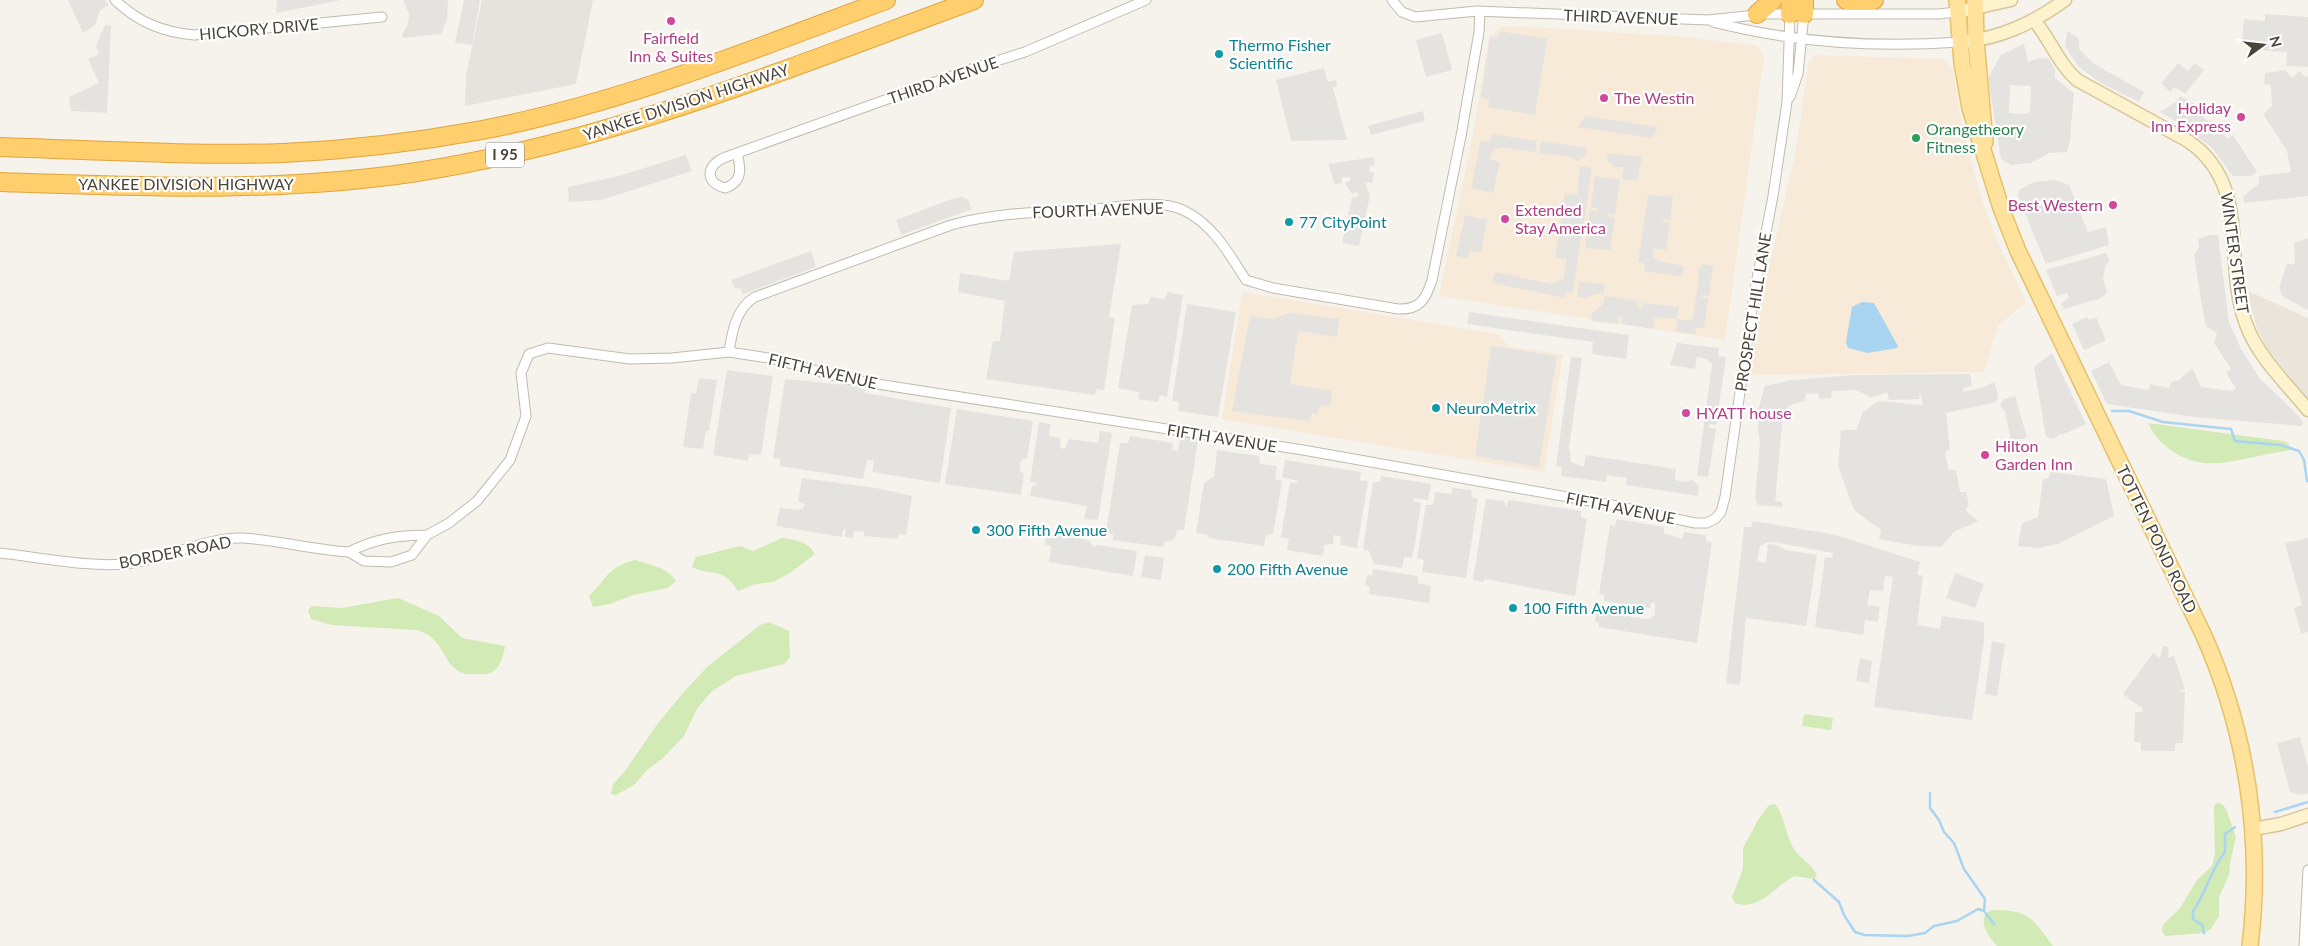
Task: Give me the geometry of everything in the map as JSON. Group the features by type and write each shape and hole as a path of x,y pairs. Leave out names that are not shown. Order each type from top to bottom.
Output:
{"highway":[{"name":"YANKEE DIVISION HIGHWAY","path":"0,147 182,153 275,153 349,148 451,135 525,120 615,97 886,0"},
{"name":"YANKEE DIVISION HIGHWAY","path":"0,182 156,187 249,187 351,180 451,166 575,139 656,115 974,0"},
{"path":"1757,14 1773,0"},
{"path":"1846,0 1874,0"}],"main road":[{"path":"1975,4 1976,41"},
{"path":"1957,6 1960,42"},
{"name":"TOTTEN POND ROAD","path":"1976,41 1985,122 1984,151"},
{"name":"TOTTEN POND ROAD","path":"1960,42 1970,108 1997,197 2013,241 2200,627 2219,672 2232,710 2242,754 2252,829 2254,891 2250,946"}],"street":[{"name":"HICKORY DRIVE","path":"115,0 148,24 173,32 194,35 382,17"},
{"name":"THIRD AVENUE","path":"737,153 964,71 1025,52 1146,0"},
{"name":"THIRD AVENUE","path":"1392,0 1402,12 1415,17 1480,11 1708,20 1797,7 1938,14 1957,6"},
{"path":"1957,6 2012,0"},
{"path":"1960,42 1976,41 2006,34 2034,20 2065,0"},
{"name":"PROSPECT HILL LANE","path":"1714,520 1721,512 1725,497 1754,294 1773,196 1787,102 1790,37 1797,7"},
{"name":"PROSPECT HILL LANE","path":"1787,102 1797,80 1803,39 1797,7"},
{"name":"FOURTH AVENUE","path":"729,352 737,319 745,306 755,297 951,225 976,218 1039,212 1151,206 1183,210 1218,237 1246,280 1267,287 1398,309 1415,308 1425,299 1432,280 1462,136 1479,32 1480,11"},
{"name":"THIRD AVENUE","path":"1708,20 1746,30 1836,44 1960,42"},
{"name":"WINTER STREET","path":"2034,20 2062,64 2077,80 2188,141 2202,152 2215,168 2225,185 2230,202 2240,300 2246,325 2265,359 2308,410"},
{"name":"BORDER ROAD","path":"0,553 122,564 138,562 220,541 243,538 349,552 364,561 391,562 412,555 427,535 449,523 477,501 510,460 526,416 521,373 529,354 548,348 630,359 672,358 729,352"},
{"name":"FIFTH AVENUE","path":"729,352 775,359 845,379 891,387 1303,450 1607,504 1695,522 1704,523 1714,520"},
{"name":"BORDER ROAD","path":"349,552 367,543 402,535 427,535"},
{"path":"2252,829 2281,824 2308,815"},
{"path":"2304,946 2308,870"}],"shaded area":[{"path":"68,0 104,0 109,5 100,10 95,25 83,33"},
{"path":"277,0 341,0 276,13"},
{"path":"403,0 448,0 447,20 441,34 404,38 402,35 408,24 409,14"},
{"path":"464,0 480,0 472,45 455,43"},
{"path":"482,0 593,0 576,84 465,106 466,75"},
{"path":"2265,14 2308,17 2308,67 2286,66 2287,52 2252,50 2253,42 2242,41 2244,19 2265,21"},
{"path":"105,25 111,26 107,113 71,111 69,97 99,83 88,59 99,54 96,46"},
{"path":"1511,26 1676,36 1758,46 1764,57 1725,340 1439,296 1474,130 1489,37 1500,28"},
{"path":"1499,31 1547,39 1535,115 1488,107 1489,99 1481,98 1490,37 1497,38"},
{"path":"2067,31 2079,38 2079,49 2094,64 2144,92 2139,102 2099,82 2078,66 2065,46"},
{"path":"1442,33 1452,70 1426,77 1416,40"},
{"path":"2024,44 2028,62 2039,58 2049,59 2055,70 2055,78 2074,93 2070,140 2067,152 2049,153 2031,163 2011,165 2001,159 1988,78 2001,55","holes":["2010,85 2031,86 2030,112 2025,114 2009,113"]},
{"path":"1818,55 1943,59 1953,70 1963,131 1982,200 1998,243 2026,302 1998,326 1984,372 1750,375 1757,320 1795,155 1809,61"},
{"path":"2178,63 2188,71 2195,63 2204,70 2185,94 2175,87 2170,92 2161,83"},
{"path":"1324,68 1328,82 1336,80 1337,86 1333,88 1347,140 1291,141 1276,80"},
{"path":"2285,70 2292,78 2300,71 2305,77 2308,76 2308,196 2244,203 2243,196 2259,184 2259,176 2291,172 2287,151 2263,114 2272,106 2271,85 2264,84 2265,73"},
{"path":"2180,96 2207,111 2204,118 2218,126 2227,139 2233,135 2257,172 2250,176 2233,176 2212,148 2182,125 2160,112 2177,101"},
{"path":"1423,111 1425,121 1371,135 1368,126"},
{"path":"1586,116 1658,127 1652,138 1578,127"},
{"path":"1491,134 1537,141 1535,152 1502,147 1494,149 1489,159 1500,162 1493,193 1471,188 1481,140 1490,142"},
{"path":"1541,141 1587,148 1586,155 1577,161 1571,157 1539,153"},
{"path":"1608,153 1642,157 1637,181 1622,179 1624,167 1614,167 1607,160"},
{"path":"686,155 692,171 601,200 569,202 568,187 619,176"},
{"path":"1374,157 1375,165 1370,166 1369,171 1374,173 1372,183 1365,182 1370,195 1359,246 1342,243 1352,198 1359,196 1357,192 1352,194 1345,183 1351,180 1349,177 1342,177 1342,183 1335,185 1328,164"},
{"path":"1580,166 1592,168 1583,230 1576,228 1575,231 1582,232 1573,293 1566,292 1565,298 1492,283 1495,272 1551,284 1563,279 1567,259 1555,257 1565,193 1577,195"},
{"path":"1595,176 1620,180 1615,214 1608,213 1607,216 1615,218 1610,250 1585,248 1590,210 1597,211 1598,208 1591,207"},
{"path":"2055,180 2069,185 2088,232 2106,227 2109,245 2046,264 2018,196 2019,190 2034,182"},
{"path":"1648,195 1673,197 1670,220 1663,219 1663,222 1670,223 1666,250 1653,248 1653,253 1654,258 1659,261 1684,266 1682,277 1644,271 1645,264 1638,262"},
{"path":"962,197 968,200 972,209 901,235 896,220"},
{"path":"1465,215 1487,220 1481,253 1470,251 1468,258 1456,256"},
{"path":"2209,235 2218,235 2229,322 2241,349 2260,379 2294,411 2303,422 2302,426 2195,417 2107,404 2091,371 2109,362 2121,385 2148,390 2150,384 2169,388 2171,382 2179,380 2192,368 2201,387 2233,391 2236,388 2226,373 2231,369 2214,343 2217,332 2206,327 2201,300 2194,254 2199,248 2198,239"},
{"path":"2308,238 2308,310 2282,296 2279,288 2287,263 2293,265 2295,262 2294,243"},
{"path":"1121,244 1109,317 1115,318 1104,390 1096,389 1095,395 986,379 993,341 1000,341 1005,301 958,292 960,273 1009,281 1014,252"},
{"path":"811,251 816,267 743,294 740,288 735,289 731,280"},
{"path":"2106,253 2110,262 2106,264 2103,278 2107,293 2101,298 2064,309 2061,303 2069,298 2067,293 2057,296 2046,270"},
{"path":"1703,264 1713,266 1709,296 1702,295 1701,297 1708,298 1704,328 1696,328 1695,334 1676,332 1678,319 1690,321 1693,317 1699,276 1697,270"},
{"path":"1580,282 1605,284 1603,294 1596,294 1585,298 1577,297"},
{"path":"2246,290 2308,318 2308,400 2269,351 2257,328"},
{"path":"1167,292 1183,295 1167,397 1160,395 1158,402 1138,399 1139,392 1118,388 1132,305 1148,304 1150,297 1165,299"},
{"path":"1242,292 1498,334 1509,347 1563,354 1544,472 1222,419"},
{"path":"1605,296 1639,301 1638,309 1642,309 1643,303 1679,307 1677,319 1655,317 1653,329 1622,324 1623,317 1619,316 1617,324 1591,321 1592,314 1604,303"},
{"path":"1187,304 1236,312 1218,417 1178,411 1179,402 1172,401"},
{"path":"1469,312 1629,335 1626,359 1592,354 1593,342 1467,324"},
{"path":"1290,313 1339,319 1337,337 1298,331 1290,384 1332,391 1330,407 1320,405 1317,415 1312,413 1309,421 1232,411 1250,316 1273,319"},
{"path":"2087,317 2089,320 2096,317 2106,340 2084,350 2072,324"},
{"path":"1677,343 1719,348 1718,356 1726,357 1716,425 1709,424 1709,428 1716,429 1708,477 1697,476 1712,364 1706,359 1697,357 1695,369 1670,365"},
{"path":"1491,346 1557,356 1539,467 1475,456"},
{"path":"2052,353 2086,424 2062,435 2061,433 2054,439 2046,437 2034,367"},
{"path":"1571,357 1582,358 1569,447 1571,462 1584,467 1586,455 1676,469 1675,480 1685,482 1693,480 1699,487 1698,496 1626,485 1627,478 1607,475 1606,482 1561,476 1562,467 1556,466"},
{"path":"727,370 773,376 761,455 749,454 748,461 713,455"},
{"path":"1970,374 1972,386 1963,388 1963,392 1981,388 1994,382 1998,395 1996,402 1946,413 1950,449 1945,452 1948,468 1956,470 1960,492 1966,492 1969,505 1965,510 1978,521 1954,532 1941,547 1918,546 1879,539 1881,530 1854,510 1838,466 1841,430 1856,430 1863,412 1878,401 1923,405 1920,392 1919,399 1889,400 1887,392 1872,398 1856,390 1832,391 1831,398 1820,399 1818,393 1806,394 1805,401 1789,405 1783,415 1775,501 1782,502 1783,507 1758,505 1755,498 1760,442 1758,410 1765,386 1792,380 1855,375"},
{"path":"699,378 717,380 709,431 706,431 703,449 683,447 691,393 696,393"},
{"path":"785,379 844,385 865,389 865,393 951,408 940,483 872,472 874,461 867,460 863,479 780,466 780,459 773,458"},
{"path":"2015,396 2027,438 2011,441 2005,412 2000,405 2004,399"},
{"path":"957,409 1033,421 1027,459 1023,459 1020,463 1020,471 1024,474 1021,495 945,484"},
{"path":"1039,422 1051,424 1049,436 1061,438 1060,448 1065,449 1069,439 1098,443 1100,431 1112,433 1098,520 1084,519 1087,506 1030,496 1032,486 1036,486 1037,483 1030,482"},
{"path":"1182,431 1199,434 1184,530 1177,530 1175,538 1164,542 1163,547 1113,540 1113,534 1106,532 1120,443 1128,443 1130,436 1173,443 1172,449 1176,451 1178,450"},
{"path":"1217,450 1259,456 1260,464 1277,466 1275,479 1282,481 1273,534 1266,535 1264,546 1208,538 1209,535 1196,533 1204,483 1214,476"},
{"path":"1285,460 1361,472 1360,480 1368,481 1357,548 1340,545 1341,537 1334,535 1333,544 1324,545 1323,556 1287,550 1289,539 1281,537 1290,482 1297,483 1298,481 1282,477"},
{"path":"2051,472 2106,479 2114,516 2058,544 2038,548 2018,546 2022,523 2038,517 2043,479 2048,478"},
{"path":"1381,476 1431,484 1428,500 1415,498 1413,500 1421,503 1415,544 1412,557 1404,557 1402,568 1374,564 1369,551 1363,549 1373,482 1380,482"},
{"path":"802,478 876,488 912,496 906,535 899,534 898,539 864,536 864,532 854,531 853,538 845,537 846,529 843,529 842,537 776,526 780,508 798,510 804,508 805,504 798,502"},
{"path":"1453,488 1472,490 1471,497 1478,499 1466,578 1422,572 1424,560 1417,558 1426,505 1433,505 1435,492 1451,494"},
{"path":"1486,499 1504,501 1506,507 1509,500 1581,511 1581,517 1587,519 1575,596 1485,579 1484,582 1473,580"},
{"path":"1617,519 1664,527 1664,533 1682,539 1684,532 1706,535 1706,541 1712,543 1697,643 1599,627 1599,623 1595,622 1597,607 1630,613 1631,617 1647,619 1652,618 1655,614 1655,603 1651,603 1650,608 1635,606 1604,601 1604,595 1599,594 1610,525 1615,526"},
{"path":"1753,521 1836,535 1920,562 1917,574 1923,576 1917,625 1940,629 1942,616 1984,622 1984,641 1972,720 1874,707 1893,577 1885,576 1883,591 1870,590 1867,605 1880,607 1878,622 1865,620 1863,635 1815,627 1825,557 1832,558 1833,553 1774,542 1767,542 1760,546 1757,561 1766,563 1768,544 1776,545 1786,550 1817,555 1806,626 1746,618 1740,685 1726,683 1744,527 1751,527"},
{"path":"1047,534 1089,540 1094,547 1097,545 1137,551 1133,576 1049,562 1051,546 1045,545"},
{"path":"2308,538 2308,632 2301,634 2294,608 2302,605 2285,543"},
{"path":"1145,555 1164,558 1161,580 1141,577"},
{"path":"1373,569 1418,576 1418,583 1431,586 1429,603 1369,594 1370,587 1365,585 1367,575 1372,575"},
{"path":"1955,573 1984,584 1975,608 1946,598"},
{"path":"1992,641 2005,644 1997,696 1985,694"},
{"path":"2163,646 2169,647 2168,658 2174,656 2185,689 2178,691 2185,692 2183,743 2175,743 2175,751 2141,751 2141,742 2134,742 2135,712 2142,712 2143,709 2123,694 2153,653 2160,658"},
{"path":"1860,658 1872,661 1869,683 1856,681"},
{"path":"2300,737 2308,767 2308,793 2301,795 2290,792 2277,743"}],"green space":[{"path":"2148,423 2283,441 2288,443 2291,450 2227,462 2197,462 2186,459 2168,448 2160,441"},
{"path":"782,538 805,544 815,554 790,573 773,582 756,584 738,591 722,575 692,567 696,557 740,546 753,551"},
{"path":"635,560 663,570 676,581 668,588 633,595 610,604 593,607 589,596 613,570"},
{"path":"398,598 439,616 462,638 505,646 503,657 498,666 487,674 464,674 455,669 438,644 425,633 416,630 332,625 311,619 308,610 312,606 342,608"},
{"path":"769,622 789,631 790,657 784,664 736,676 711,692 697,709 684,736 662,759 647,770 634,785 616,795 611,794 613,784 625,771 658,723 682,694 707,667 760,625"},
{"path":"1804,714 1833,718 1831,730 1802,726"},
{"path":"2217,803 2222,804 2226,809 2236,837 2229,875 2219,897 2219,916 2211,929 2204,933 2165,936 2162,931 2163,925 2180,908 2197,880 2212,866 2215,853 2214,806"},
{"path":"1775,804 1779,809 1792,846 1813,868 1817,875 1814,879 1794,876 1759,901 1743,905 1735,903 1732,897 1743,869 1743,848 1758,820 1769,805"},
{"path":"1992,910 2015,912 2029,918 2053,946 1997,946 1984,926 1986,913"}],"water":[{"path":"1862,302 1874,303 1898,346 1897,348 1868,353 1848,348 1846,342 1852,307"}],"waterway":[{"path":"2112,411 2129,411 2163,422 2231,429 2235,441 2281,445 2299,451 2304,460 2307,481"},
{"path":"1930,793 1930,808 1939,820 1944,832 1954,843 1964,869 1985,899 1984,911"},
{"path":"2275,812 2308,802"},
{"path":"2204,933 2202,925 2193,919 2193,911 2225,852 2225,834 2235,827"},
{"path":"1814,880 1839,902 1844,915 1855,932 1865,935 1908,936 1925,933 1934,926 1957,921 1978,909 1984,911 1994,924"}],"place":[{"name":"Fairfield Inn & Suites","path":"671,21"},
{"name":"Thermo Fisher Scientific","path":"1219,54"},
{"name":"The Westin","path":"1604,98"},
{"name":"Holiday Inn Express","path":"2241,117"},
{"name":"Orangetheory Fitness","path":"1916,138"},
{"name":"Best Western","path":"2113,205"},
{"name":"Extended Stay America","path":"1505,219"},
{"name":"77 CityPoint","path":"1289,222"},
{"name":"NeuroMetrix","path":"1436,408"},
{"name":"HYATT house","path":"1686,413"},
{"name":"Hilton Garden Inn","path":"1985,455"},
{"name":"300 Fifth Avenue","path":"976,530"},
{"name":"200 Fifth Avenue","path":"1217,569"},
{"name":"100 Fifth Avenue","path":"1513,608"}]}
